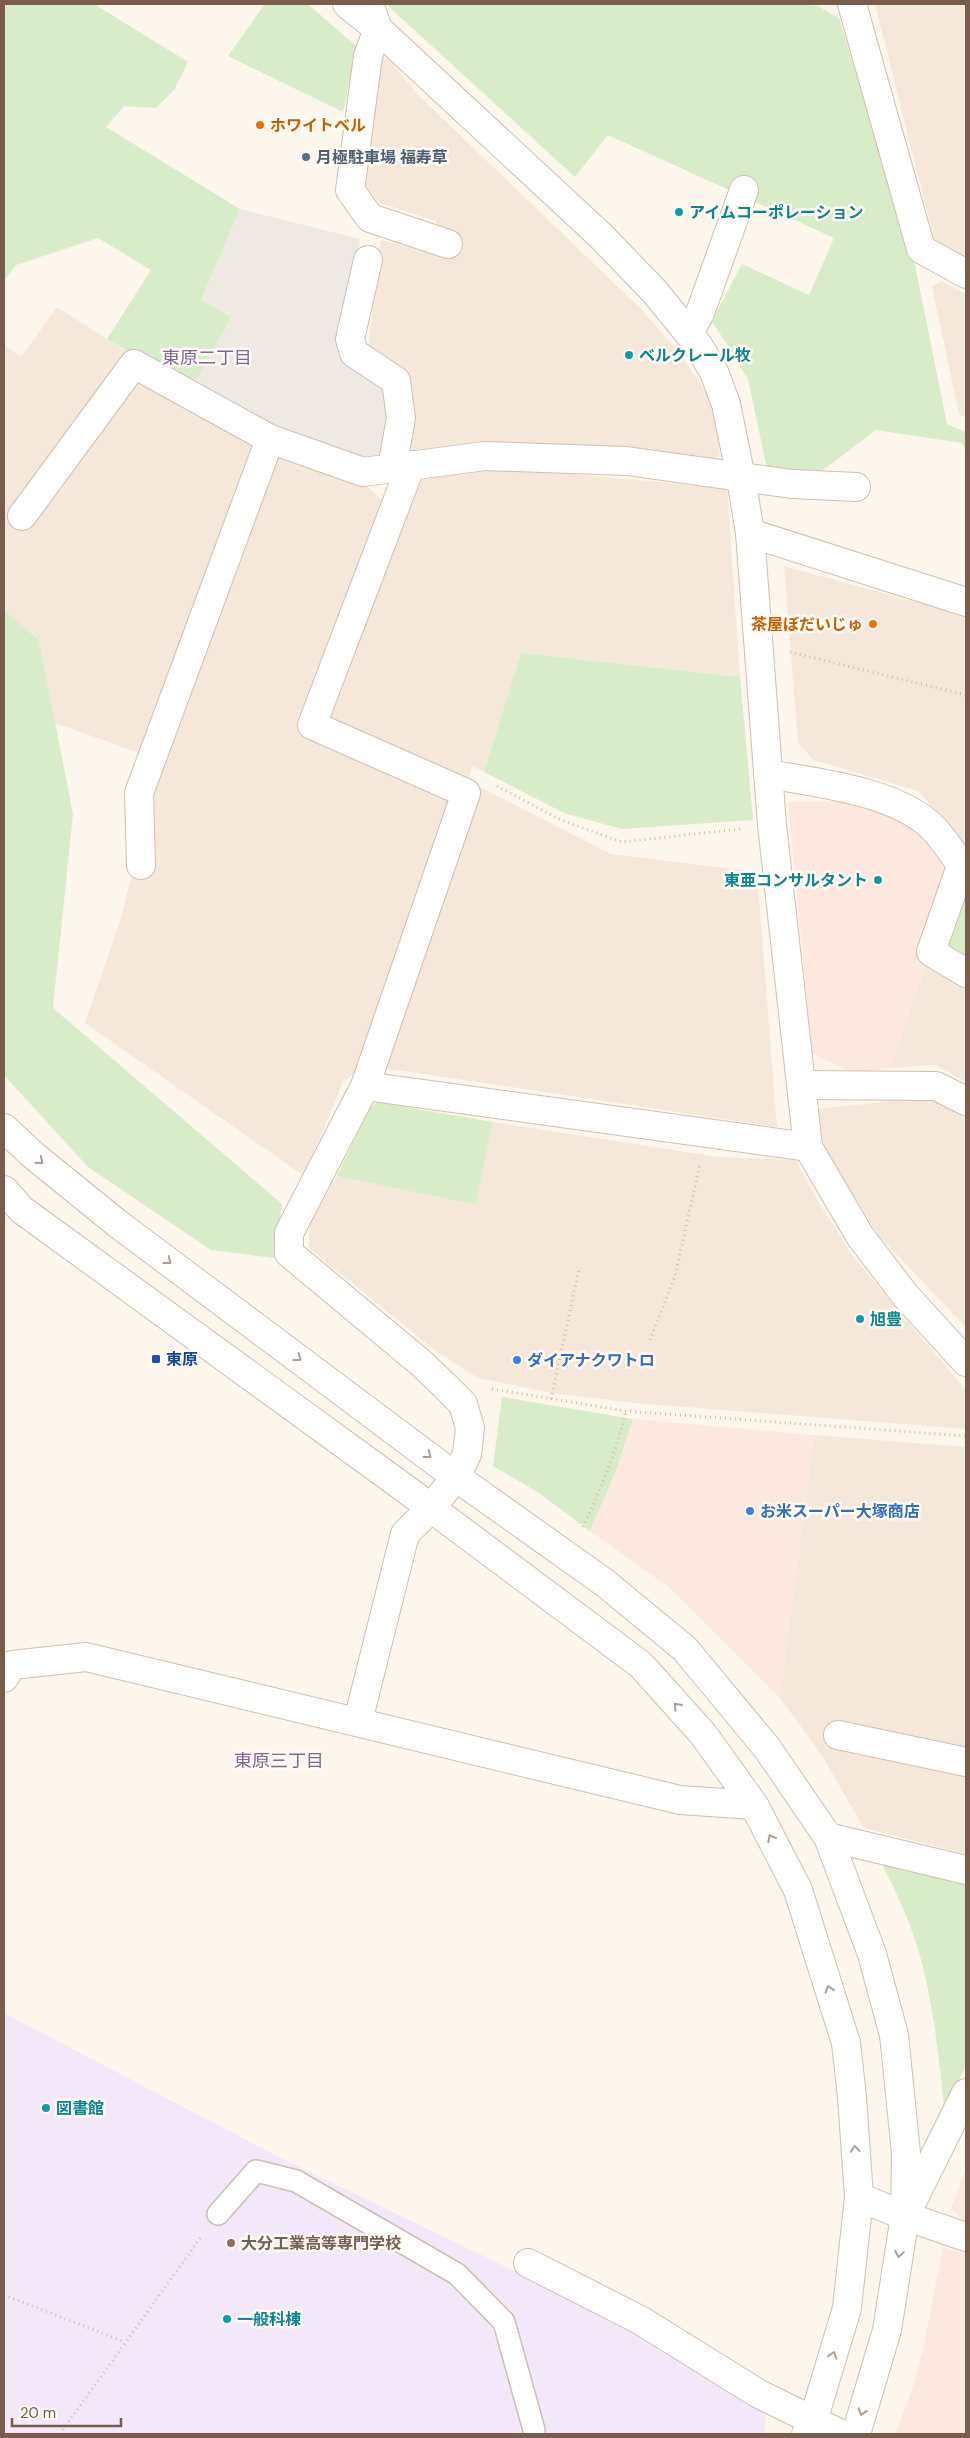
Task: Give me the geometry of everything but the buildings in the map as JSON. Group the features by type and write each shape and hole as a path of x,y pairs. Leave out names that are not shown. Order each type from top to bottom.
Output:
{"street":[{"path":"347,4 378,29 601,236 655,292 689,333 714,372 726,404 750,533 772,825 808,1148 860,1236 906,1295 966,1362"},
{"path":"369,4 378,29 368,56 350,190 370,218 448,244"},
{"path":"852,4 921,249 966,274"},
{"path":"689,333 700,313 744,190"},
{"path":"358,1721 405,1534 430,1509 456,1476 467,1454 470,1428 463,1404 444,1385 421,1363 289,1254 289,1233 365,1086 466,793 312,725 402,467 401,418 396,381 354,353 350,339 368,260"},
{"path":"22,516 134,364 270,439 363,472 485,456 627,461 792,484 856,487"},
{"path":"141,865 139,793 270,439"},
{"path":"750,533 966,602"},
{"path":"768,774 860,791 907,810 933,828 964,869 931,952 966,973"},
{"path":"801,1085 936,1086 966,1101"},
{"path":"365,1086 706,1132 808,1148"},
{"path":"4,1128 33,1155 118,1224 456,1476 605,1583 685,1649 767,1748 828,1837 872,1954 894,2035 906,2153 905,2216 887,2330 856,2434"},
{"path":"4,1190 22,1210 641,1665 703,1734 754,1805 798,1890 846,2043 859,2197 847,2308 810,2427"},
{"path":"4,1678 12,1665 86,1657 680,1800 754,1805"},
{"path":"838,1735 966,1762"},
{"path":"828,1837 966,1870"},
{"path":"905,2216 966,2093"},
{"path":"859,2197 905,2216 966,2237"},
{"path":"528,2263 640,2320 810,2427 841,2434"}],"lane":[{"path":"218,2214 256,2171 296,2181 457,2274 504,2322 535,2433"}],"path":[{"path":"792,652 966,695"},
{"path":"466,793 474,773 561,820 622,842 772,825"},
{"path":"650,1340 675,1276 706,1132"},
{"path":"551,1398 579,1269"},
{"path":"444,1385 473,1386 626,1411 966,1436"},
{"path":"580,1535 606,1478 626,1411"},
{"path":"60,2434 218,2214"},
{"path":"4,2295 125,2342"}],"shaded area":[{"path":"875,4 966,4 966,259 935,243"},
{"path":"388,58 417,94 641,309 677,350 716,406 720,465 484,442 408,451 368,348 381,240 433,253 436,221 380,203 363,183 379,61"},
{"path":"240,209 360,239 342,345 387,382 394,409 385,453 348,460 192,389 231,317 201,300"},
{"path":"941,281 966,294 966,418 959,414 932,287"},
{"path":"57,307 127,352 122,359 252,440 258,457 139,753 55,723 39,640 4,610 4,345 21,357"},
{"path":"276,448 357,476 385,504 303,733 457,800 364,1066 343,1082 304,1176 85,1023 121,918 149,806"},
{"path":"502,468 727,488 740,677 521,653 484,772 472,766 468,779 326,719 416,482 442,472"},
{"path":"784,566 966,616 966,847 918,791 813,760 798,742"},
{"path":"480,787 611,854 757,872 777,1127 384,1068"},
{"path":"857,801 902,817 955,870 891,1068 853,1073 812,1053 788,802"},
{"path":"928,956 966,978 966,1082 935,1065 891,1068"},
{"path":"931,1097 966,1114 966,1327 878,1235 824,1148 816,1109"},
{"path":"493,1122 718,1157 796,1160 819,1203 855,1259 966,1390 966,1429 634,1403 552,1393 478,1378 437,1352 309,1248 309,1225 337,1176 476,1205"},
{"path":"633,1419 814,1435 780,1698 670,1588 590,1531 616,1471"},
{"path":"814,1435 966,1447 966,1854 864,1828 821,1754 780,1698"},
{"name":"大分工業高等専門学校","path":"4,2013 275,2155 639,2331 766,2412 764,2434 4,2434"},
{"path":"966,2169 966,2223 951,2208"},
{"path":"943,2247 966,2255 966,2434 895,2434 911,2393 922,2354"}],"green space":[{"path":"4,4 94,4 188,62 174,90 156,108 124,106 106,127 240,209 201,300 231,317 192,389 107,339 151,270 98,238 16,265 4,281"},
{"path":"265,4 308,4 357,47 343,112 228,56"},
{"path":"386,4 800,4 818,6 839,18 915,265 947,424 966,432 966,452 962,443 876,430 818,474 767,469 748,379 712,321 742,264 809,295 834,238 608,135 575,177"},
{"path":"4,610 39,640 73,814 53,1008 282,1204 274,1258 211,1250 88,1167 4,1075"},
{"path":"521,653 740,677 753,820 622,829 564,813 484,772"},
{"path":"966,890 966,969 935,951"},
{"path":"377,1102 493,1122 476,1205 337,1176 370,1108"},
{"path":"502,1397 633,1419 616,1471 590,1531 539,1493 493,1466"},
{"path":"881,1862 966,1878 966,2067 944,2105 932,2010 922,1963 904,1911"}],"place":[{"name":"ホワイトベル","path":"260,125"},
{"name":"月極駐車場 福寿草","path":"306,157"},
{"name":"アイムコーポレーション","path":"679,212"},
{"name":"ベルクレール牧","path":"629,355"},
{"name":"茶屋ぼだいじゅ","path":"873,624"},
{"name":"東亜コンサルタント","path":"878,880"},
{"name":"旭豊","path":"860,1319"},
{"name":"東原","path":"156,1359"},
{"name":"ダイアナクワトロ","path":"517,1360"},
{"name":"お米スーパー大塚商店","path":"750,1511"},
{"name":"図書館","path":"46,2108"},
{"name":"大分工業高等専門学校","path":"231,2243"},
{"name":"一般科棟","path":"227,2319"}],"district":[{"name":"東原二丁目","path":"207,358"},
{"name":"東原三丁目","path":"279,1761"}]}
